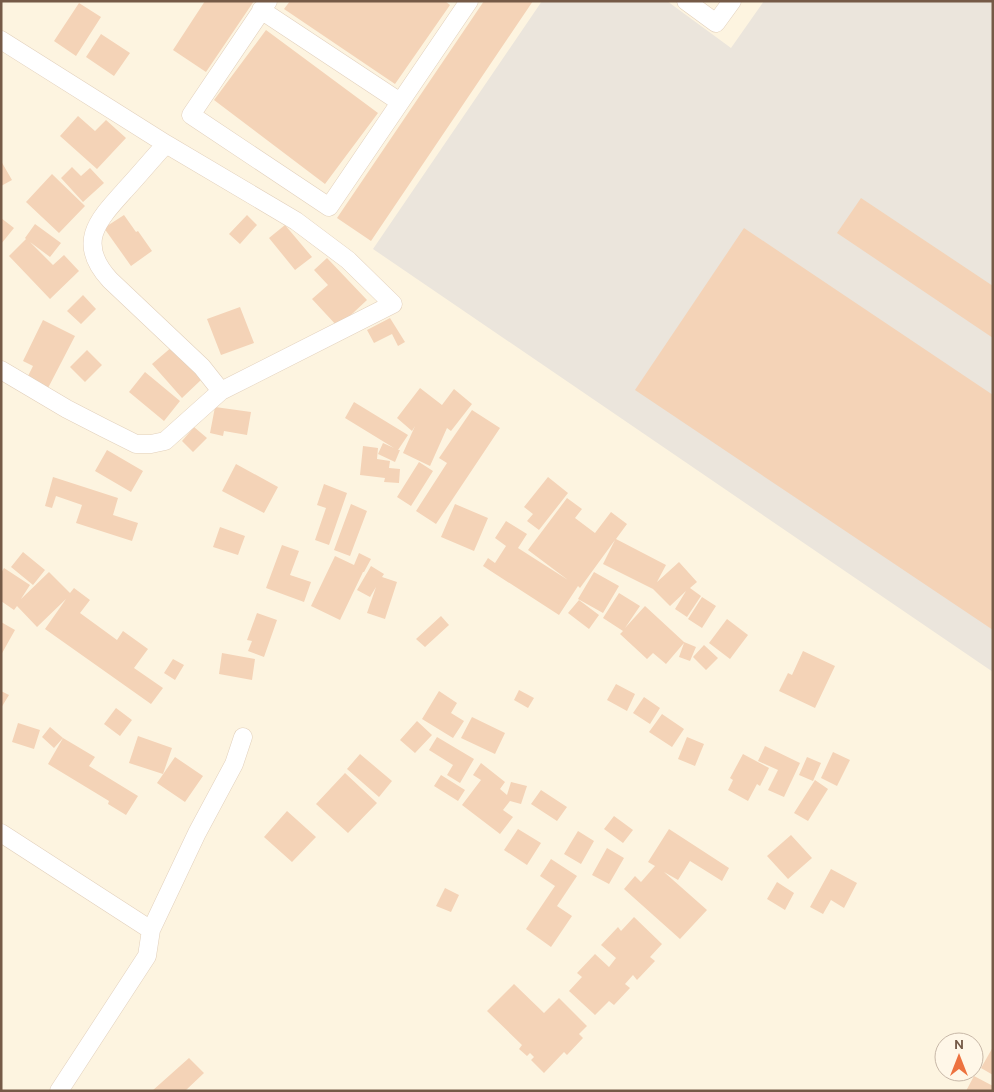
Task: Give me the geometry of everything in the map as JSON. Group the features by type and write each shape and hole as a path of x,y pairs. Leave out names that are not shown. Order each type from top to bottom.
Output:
{"street":[{"path":"400,102 264,6 191,115 329,207 469,1"},
{"path":"686,1 716,23 732,1"},
{"path":"1,40 166,144 296,221 348,260 393,304 221,391 165,441 150,444 136,444 68,409 1,370"},
{"path":"166,144 97,223 93,238 94,254 100,268 110,280 208,374 221,391"},
{"path":"59,1091 147,956 151,930 197,832 234,764 243,737"},
{"path":"1,832 151,930"}],"shaded area":[{"path":"542,1 667,1 731,48 764,1 993,1 993,672 373,249"}],"building":[{"path":"205,1 254,1 206,72 173,50"},
{"path":"290,1 445,1 450,5 395,84 284,9"},
{"path":"484,1 533,1 371,241 337,218"},
{"path":"79,3 101,17 76,56 54,41"},
{"path":"266,30 378,113 325,184 214,100"},
{"path":"101,34 130,53 114,76 86,57"},
{"path":"78,116 95,131 106,120 126,138 97,169 60,136"},
{"path":"1,161 12,180 1,186"},
{"path":"72,167 81,176 90,168 104,183 83,202 61,178"},
{"path":"52,174 85,206 59,233 26,202"},
{"path":"861,198 993,286 993,338 837,233"},
{"path":"124,215 152,251 131,266 104,228"},
{"path":"247,215 257,225 240,244 229,234"},
{"path":"1,218 14,228 1,244"},
{"path":"35,224 61,243 50,257 30,242 53,265 64,255 79,271 50,299 9,256 26,239"},
{"path":"285,225 312,257 295,270 269,238"},
{"path":"744,228 993,395 993,630 635,390"},
{"path":"327,258 367,300 338,327 312,299 328,285 314,270"},
{"path":"83,295 96,309 81,324 67,311"},
{"path":"240,307 254,343 221,355 207,319"},
{"path":"390,318 405,342 398,346 392,334 374,343 367,330"},
{"path":"43,320 75,336 48,388 27,378 33,366 23,361"},
{"path":"173,346 202,379 182,398 152,364"},
{"path":"87,350 102,365 85,382 70,367"},
{"path":"145,372 180,401 164,421 129,392"},
{"path":"420,388 442,405 454,389 472,404 451,431 447,428 430,466 403,453 415,426 412,431 397,418"},
{"path":"354,402 408,435 398,450 400,450 395,462 378,454 383,443 394,448 345,418"},
{"path":"215,407 251,412 247,435 224,431 223,436 210,433"},
{"path":"472,410 500,428 436,524 416,511 447,463 439,458"},
{"path":"194,427 207,438 193,452 182,441"},
{"path":"363,446 378,448 377,459 390,461 389,468 400,469 399,483 384,482 385,478 360,475"},
{"path":"107,450 143,471 131,492 95,471"},
{"path":"419,462 433,471 411,506 397,497"},
{"path":"236,464 278,487 264,513 222,491"},
{"path":"53,477 118,498 113,515 138,523 132,541 76,523 82,505 56,496 52,508 45,506"},
{"path":"548,477 568,493 539,530 527,521 533,514 524,507"},
{"path":"324,484 347,493 329,545 315,540 326,508 317,505"},
{"path":"567,498 582,509 575,518 595,533 611,512 627,524 616,539 666,565 657,582 679,562 697,582 690,588 701,596 687,617 675,609 686,591 670,606 653,589 603,564 615,540 580,588 578,586 559,615 483,566 488,558 495,563 506,546 495,538 506,521 527,534 518,548 568,580 528,550"},
{"path":"351,504 367,511 350,556 334,550"},
{"path":"455,504 488,518 474,551 441,537"},
{"path":"220,527 245,536 238,555 213,547"},
{"path":"282,545 299,551 290,575 311,582 304,602 266,588"},
{"path":"23,552 45,570 33,585 11,567"},
{"path":"359,553 371,559 340,620 311,606 335,556 354,565"},
{"path":"371,566 384,574 382,577 397,582 385,619 367,613 376,587 370,597 357,590"},
{"path":"4,568 30,585 21,599 49,572 70,593 74,588 90,600 80,613 117,640 123,631 148,649 134,668 163,688 151,704 45,629 66,599 37,627 17,606 14,610 1,601 1,573"},
{"path":"594,572 619,586 603,613 578,599"},
{"path":"619,593 640,606 625,628 645,606 684,642 696,647 690,661 679,657 684,643 666,664 653,653 647,659 620,634 623,631 603,618"},
{"path":"702,597 716,606 702,628 688,619"},
{"path":"579,600 599,615 589,629 568,613"},
{"path":"257,613 277,620 264,657 248,651 252,641 247,640"},
{"path":"441,616 449,625 425,647 416,639"},
{"path":"727,619 748,635 730,659 709,643"},
{"path":"1,622 15,630 1,655"},
{"path":"704,645 718,658 706,670 693,657"},
{"path":"803,651 835,666 815,708 779,691 788,673 792,675"},
{"path":"222,653 255,659 252,680 219,674"},
{"path":"173,659 184,665 175,680 164,673"},
{"path":"616,684 635,694 627,711 607,700"},
{"path":"519,690 534,698 528,708 514,700"},
{"path":"1,691 9,695 1,708"},
{"path":"439,691 457,703 451,713 464,721 453,738 422,719"},
{"path":"644,697 660,708 650,724 633,713"},
{"path":"116,708 132,720 120,736 104,724"},
{"path":"662,714 684,729 672,747 649,732"},
{"path":"472,717 505,733 495,754 461,738"},
{"path":"417,721 432,735 415,753 400,740"},
{"path":"18,723 40,730 34,749 12,742"},
{"path":"50,727 63,738 54,748 42,737"},
{"path":"138,736 172,748 163,774 129,763"},
{"path":"437,737 474,759 460,783 447,775 453,765 429,750"},
{"path":"687,737 704,744 695,766 678,759"},
{"path":"63,738 95,757 89,766 138,796 126,815 108,804 109,801 48,764"},
{"path":"765,746 800,763 784,797 768,790 778,770 758,761"},
{"path":"833,752 850,760 837,786 821,778"},
{"path":"360,754 392,781 379,797 347,769"},
{"path":"743,754 769,768 760,786 757,784 748,801 728,790 733,780 730,778"},
{"path":"175,757 203,776 185,802 157,783"},
{"path":"807,757 821,763 813,781 799,775"},
{"path":"481,763 505,782 500,789 507,795 511,782 527,786 521,804 510,801 503,810 513,817 500,834 462,805 481,780 473,775"},
{"path":"345,773 377,803 348,833 316,804"},
{"path":"441,775 465,790 458,801 434,786"},
{"path":"815,780 828,789 808,821 794,813"},
{"path":"541,790 567,807 557,821 531,804"},
{"path":"287,811 316,837 292,862 264,837"},
{"path":"614,816 633,830 623,843 604,829"},
{"path":"518,829 541,843 527,865 504,850"},
{"path":"669,829 729,868 722,881 690,861 678,880 664,872 707,910 680,939 624,889 635,876 641,882 655,866 648,862"},
{"path":"578,831 594,841 581,864 564,854"},
{"path":"791,835 812,858 788,879 767,856"},
{"path":"607,848 624,858 609,884 592,875"},
{"path":"551,859 577,876 557,906 572,916 551,947 526,929 555,886 540,876"},
{"path":"831,869 857,883 844,908 831,900 823,914 810,907"},
{"path":"777,882 794,893 785,910 767,899"},
{"path":"445,888 459,895 451,912 436,906"},
{"path":"634,917 662,944 650,957 655,961 637,980 633,975 625,984 630,988 614,1005 609,1001 595,1015 569,991 582,977 577,973 595,954 609,967 616,958 601,945 618,927 621,931"},
{"path":"514,984 544,1013 559,998 587,1026 579,1034 583,1038 567,1055 564,1052 544,1073 531,1060 534,1057 530,1053 527,1056 519,1049 522,1045 487,1011"},
{"path":"993,1047 993,1075 984,1070 984,1063"},
{"path":"189,1058 204,1073 185,1091 152,1091"},
{"path":"984,1081 993,1086 993,1091 966,1091 971,1082"}]}
